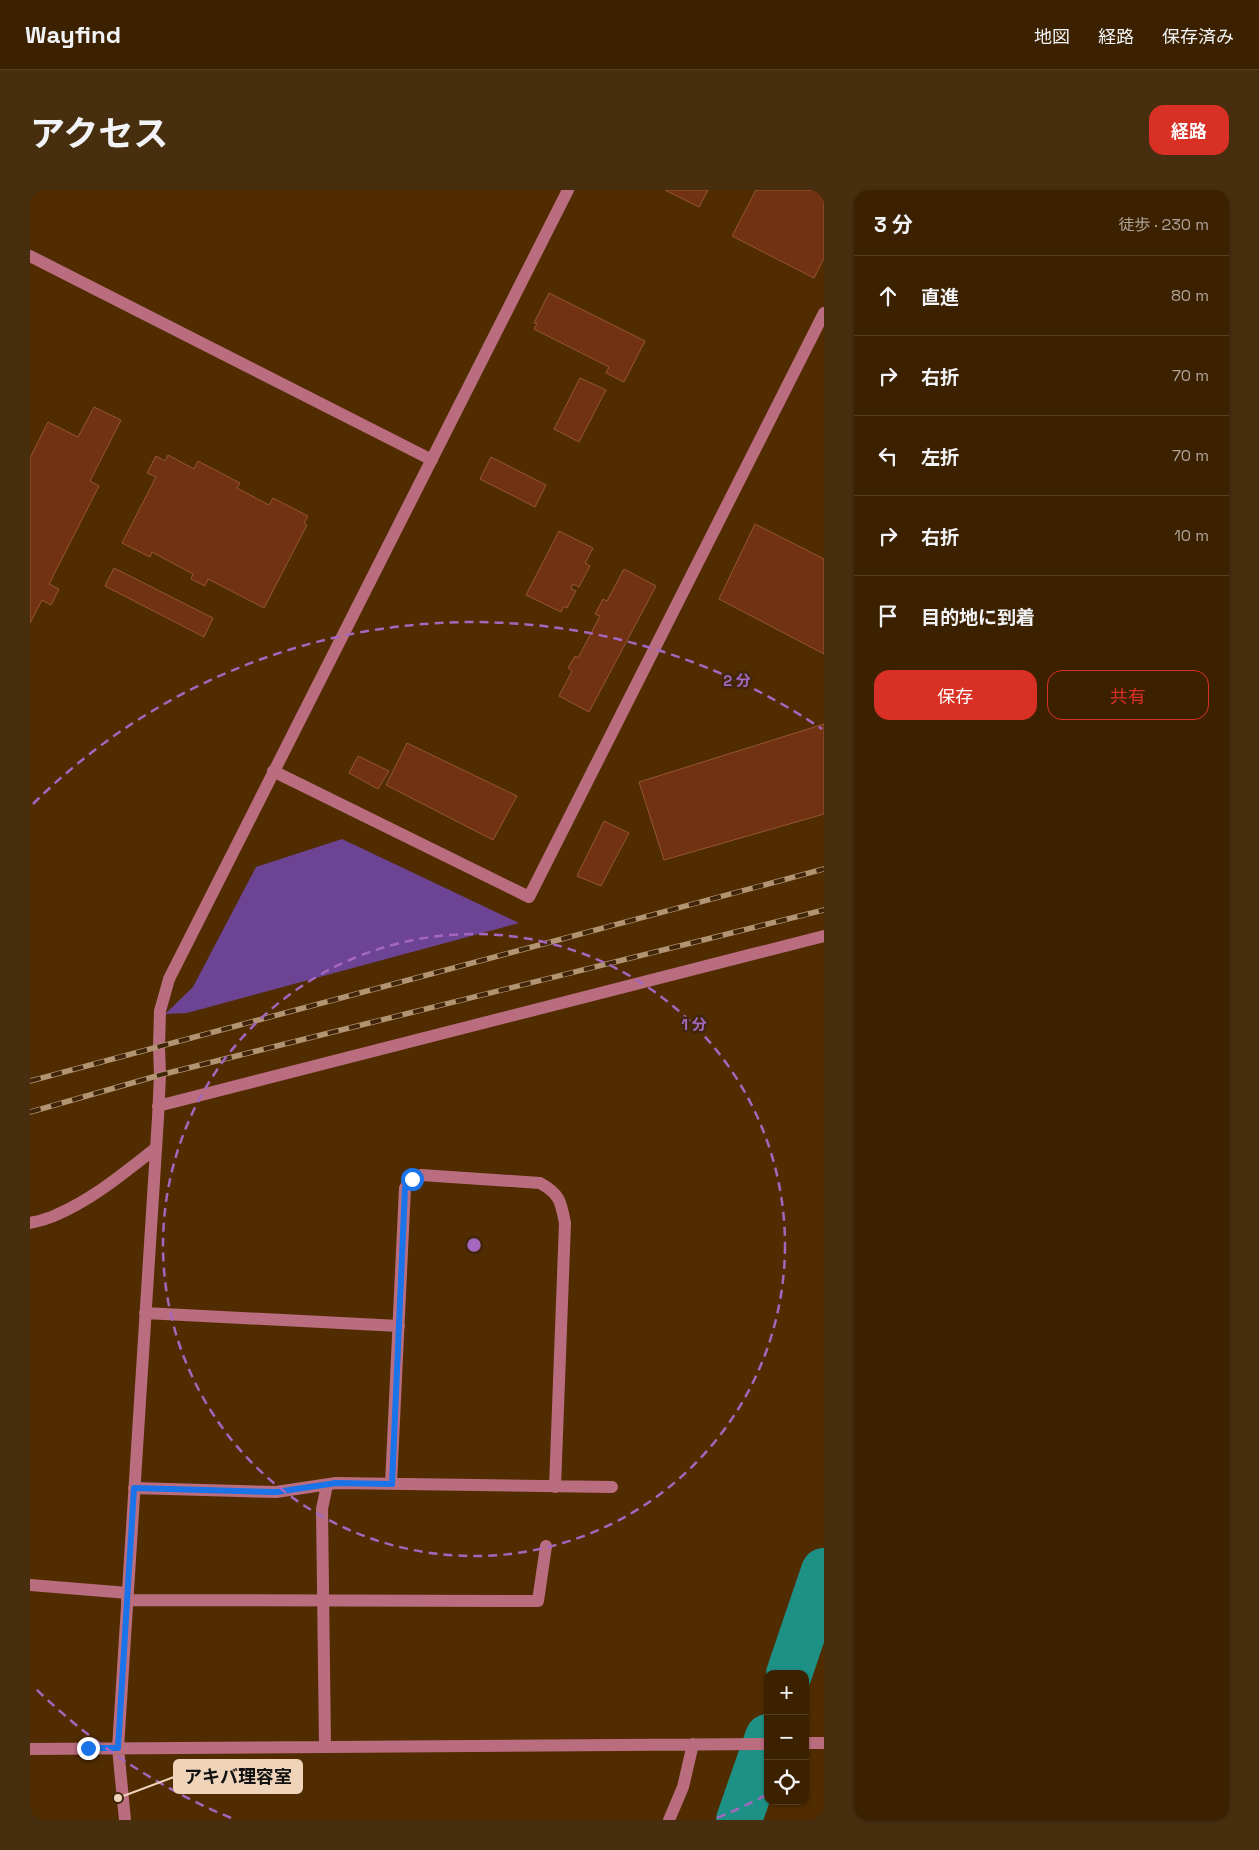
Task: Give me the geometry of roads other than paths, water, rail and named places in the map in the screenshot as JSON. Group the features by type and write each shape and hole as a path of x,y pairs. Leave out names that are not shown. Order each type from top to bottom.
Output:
{"street":[{"path":"124,1820 118,1748 156,1148 160,1011 169,979 568,190"},
{"path":"30,256 432,460"},
{"path":"273,771 528,897 824,313"},
{"path":"158,1106 824,936"},
{"path":"30,1223 55,1216 86,1199 115,1180 156,1148"},
{"path":"392,1484 405,1188 412,1179 421,1175 540,1183 553,1190 560,1199 565,1223 555,1487"},
{"path":"145,1313 399,1326"},
{"path":"134,1488 276,1492 327,1485 392,1484 612,1487"},
{"path":"324,1746 322,1509 327,1485"},
{"path":"30,1585 127,1597 324,1602 538,1601 546,1546"},
{"path":"809,1744 824,1743"},
{"path":"669,1820 683,1788 692,1744"},
{"path":"30,1749 764,1744"}],"waterway":[{"path":"790,1670 824,1571"},
{"path":"739,1820 764,1748"}],"railway":[{"path":"30,1081 824,869"},
{"path":"30,1112 160,1075 824,910"}],"place":[{"name":"アキバ理容室","path":"118,1798"}]}
